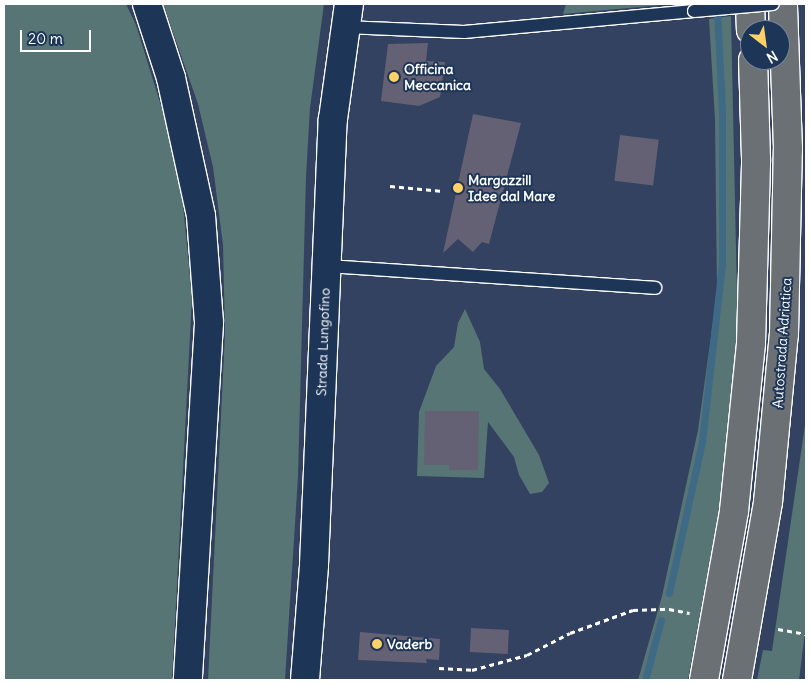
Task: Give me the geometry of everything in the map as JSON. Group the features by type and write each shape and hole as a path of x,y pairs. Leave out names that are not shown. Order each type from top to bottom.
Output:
{"highway":[{"path":"750,4 751,20"},
{"name":"Autostrada Adriatica","path":"737,680 768,502 784,334 788,149 782,4"},
{"path":"704,680 734,511 751,343 756,178 753,70"}],"street":[{"path":"147,4 171,78 201,216 208,314 208,379 188,680"},
{"name":"Strada Lungofino","path":"305,680 314,565 333,114 346,15"}],"lane":[{"path":"346,15 464,32 774,4"},
{"path":"326,266 655,288"}],"path":[{"path":"390,186 443,191"},
{"path":"439,668 472,670 527,655 570,633 633,610 669,609 695,614"},
{"path":"778,628 806,634"}],"green space":[{"path":"4,4 126,4 136,25 179,164 192,297 172,680 4,680"},
{"path":"163,4 324,4 310,108 306,177 298,477 285,680 208,680 225,334 223,245 213,167 198,104"},
{"path":"566,4 673,4 563,14"},
{"path":"731,16 738,341 724,483 688,680 638,680 662,596 698,430 717,293 715,120 709,19"},
{"path":"465,309 480,342 484,369 500,389 539,455 549,483 542,492 530,494 519,475 514,457 488,422 484,478 417,476 419,412 436,366 454,347 458,323"},
{"path":"806,418 806,624 799,680 757,680 763,650 772,651"}],"building":[{"path":"428,43 426,61 445,62 440,97 419,106 381,101 388,44"},
{"path":"473,114 521,123 489,244 482,242 473,252 458,239 443,253"},
{"path":"620,135 659,140 653,185 614,181"},
{"path":"425,411 479,411 478,470 449,470 449,465 424,465"},
{"path":"471,628 509,630 508,654 470,652"},
{"path":"360,632 440,639 439,660 426,659 427,663 358,660"}],"waterway":[{"path":"669,593 702,442 722,265 722,111 717,7"},
{"path":"645,680 661,620"}],"place":[{"name":"Officina Meccanica","path":"394,77"},
{"name":"Margazzill Idee dal Mare","path":"458,188"},
{"name":"Vaderb","path":"377,644"}]}
